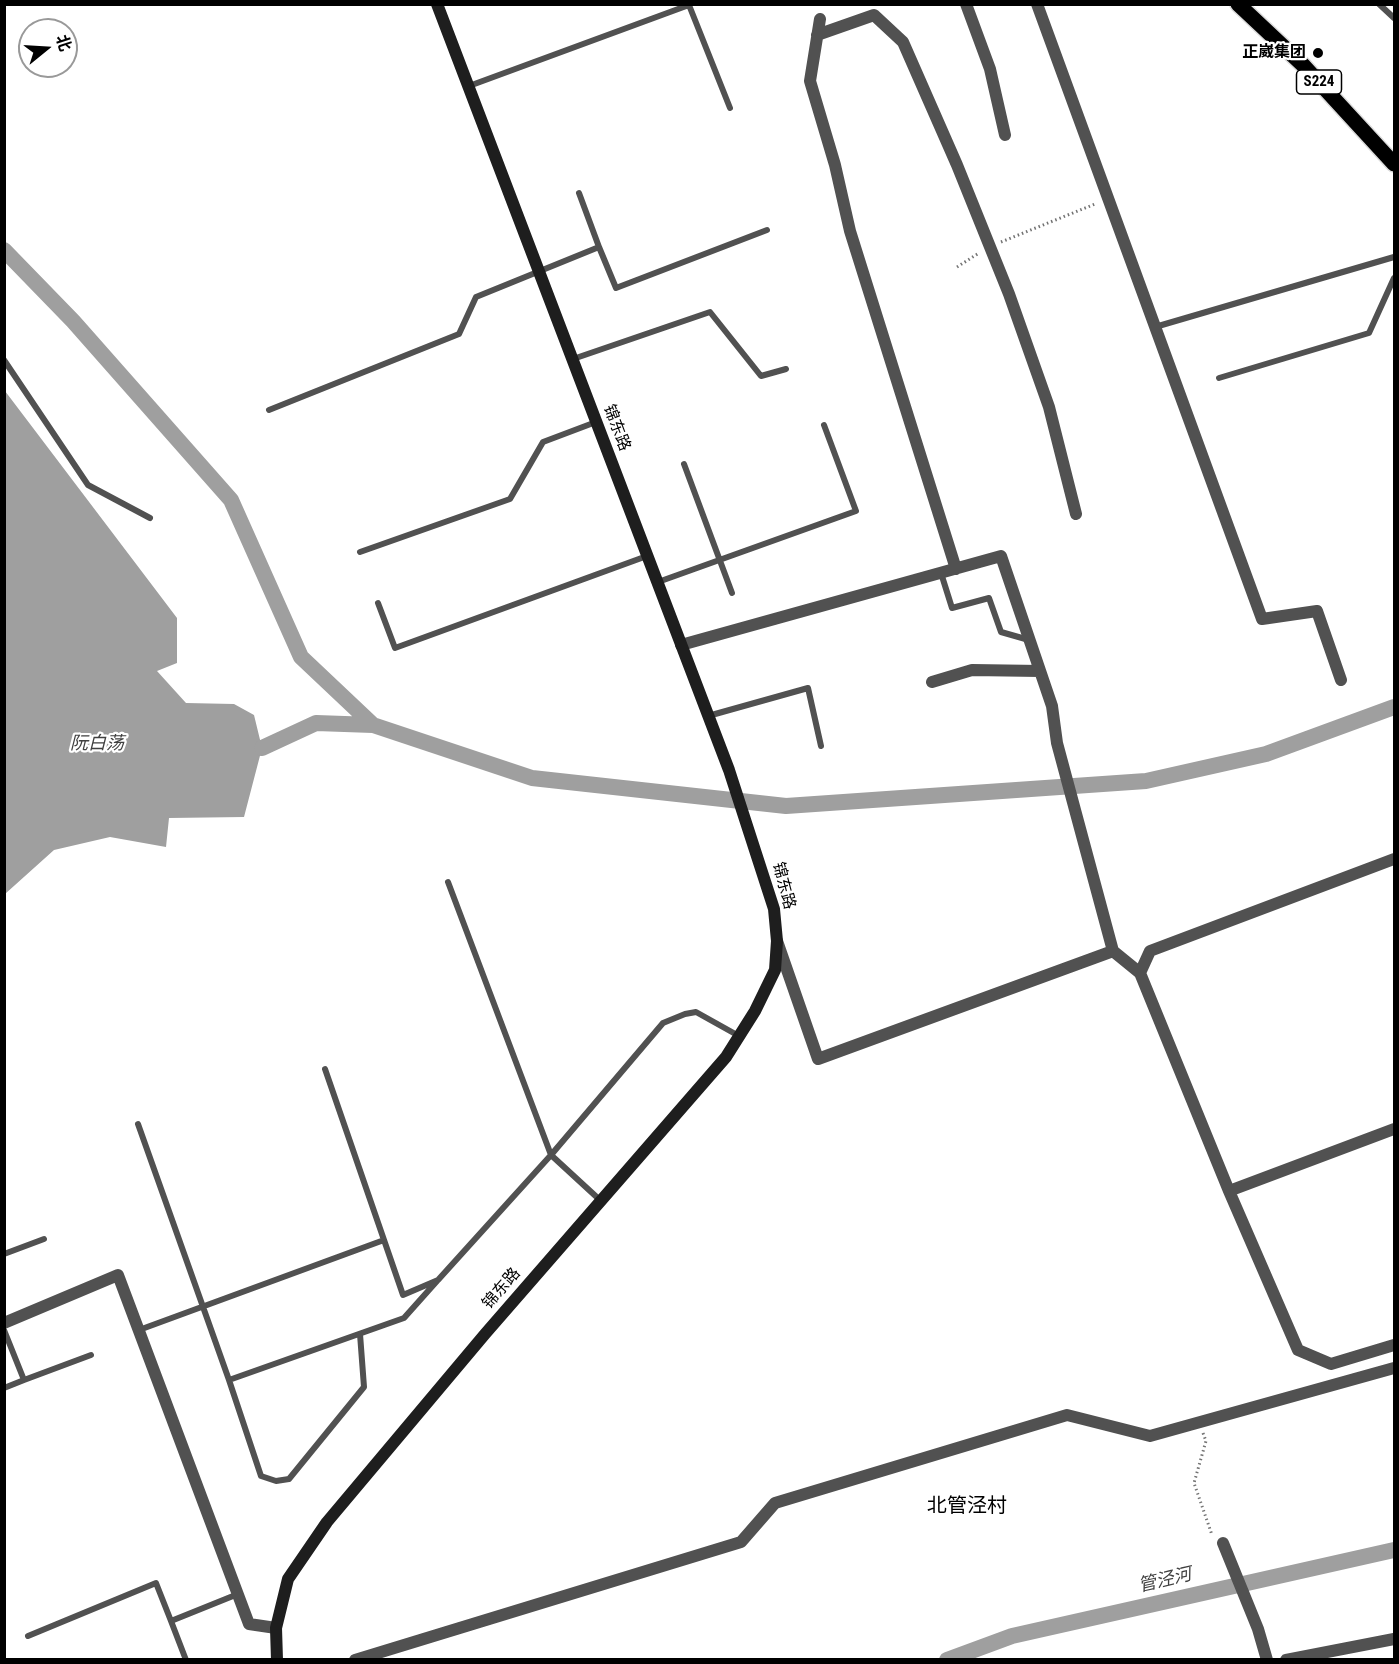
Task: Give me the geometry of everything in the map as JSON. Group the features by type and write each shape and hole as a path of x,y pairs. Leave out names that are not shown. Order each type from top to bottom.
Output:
{"main road":[{"name":"锦东路","path":"277,1659 276,1628 288,1579 327,1522 485,1334 726,1057 755,1011 775,970 777,941 774,909 729,770 437,4"},
{"name":"S224","path":"1238,4 1304,66 1395,164"}],"street":[{"path":"966,4 990,69 1005,135"},
{"path":"1037,4 1262,619 1317,611 1341,680"},
{"path":"817,35 874,15 903,42 957,165 1009,294 1049,407 1076,514"},
{"path":"820,19 810,81 835,165 850,231 956,569"},
{"path":"681,645 1001,556 1052,706 1057,743 1113,951 1140,973 1229,1191 1298,1350 1331,1364 1395,1345"},
{"path":"932,682 972,670 1040,671"},
{"path":"1140,973 1150,951 1395,859"},
{"path":"777,941 819,1059 1113,951"},
{"path":"1229,1191 1395,1129"},
{"path":"4,1323 118,1275 249,1624 276,1628"},
{"path":"355,1659 741,1542 775,1503 1067,1415 1150,1436 1395,1368"},
{"path":"1223,1543 1253,1617 1267,1659"},
{"path":"1286,1659 1395,1639"}],"lane":[{"path":"468,87 689,4 730,108"},
{"path":"1379,4 1395,18"},
{"path":"579,193 616,288 767,230"},
{"path":"269,410 459,334 476,297 599,247"},
{"path":"1155,327 1395,256"},
{"path":"1219,378 1369,333 1395,278"},
{"path":"572,360 710,312 761,376 786,369"},
{"path":"4,360 88,484 150,518"},
{"path":"360,552 510,499 543,442 596,422"},
{"path":"658,582 856,511 824,425"},
{"path":"684,464 732,593"},
{"path":"378,603 395,648 647,556"},
{"path":"941,573 952,608 989,598 1000,632 1029,640"},
{"path":"708,716 808,688 821,746"},
{"path":"448,882 551,1155 601,1201"},
{"path":"229,1380 404,1318 551,1155 663,1023 696,1012 739,1036"},
{"path":"325,1069 403,1295 438,1280"},
{"path":"138,1124 261,1476 276,1481 289,1479 364,1387 360,1334"},
{"path":"4,1254 44,1239"},
{"path":"139,1330 384,1240"},
{"path":"4,1330 24,1380"},
{"path":"4,1388 91,1355"},
{"path":"28,1636 156,1583 186,1659"},
{"path":"171,1621 238,1594"}],"path":[{"path":"957,267 990,247 1108,198"},
{"path":"1200,1423 1206,1442 1194,1483 1213,1537 1223,1543"}],"water":[{"name":"阮白荡","path":"5,391 177,618 177,663 157,671 186,703 234,704 254,715 262,748 244,817 169,818 166,847 110,837 54,850 5,894"}],"waterway":[{"path":"4,250 73,321 231,500 301,657 373,725 532,778 786,806 1146,781 1266,754 1394,707"},
{"path":"262,748 316,723 373,725"},
{"name":"管泾河","path":"947,1660 1012,1636 1394,1550"}],"place":[{"name":"正崴集团","path":"1318,53"}],"district":[{"name":"北管泾村","path":"967,1507"}]}
